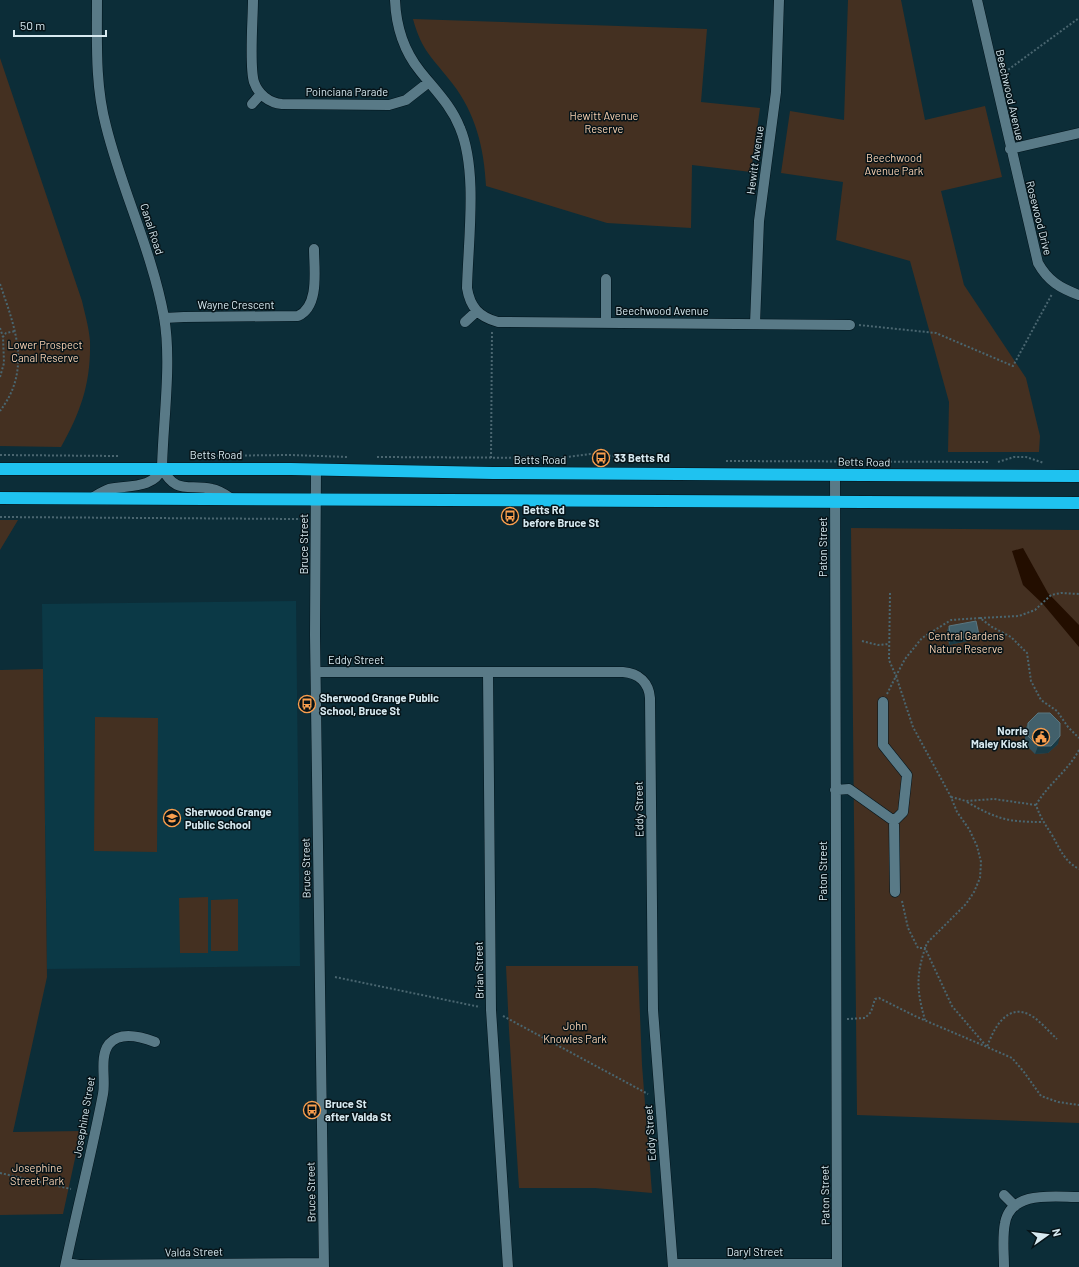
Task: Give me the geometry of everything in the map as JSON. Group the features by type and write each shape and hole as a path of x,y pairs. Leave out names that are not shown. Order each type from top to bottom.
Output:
{"highway":[{"name":"Betts Road","path":"0,469 162,468 316,469 501,473 1079,476"},
{"path":"0,498 834,500 1079,503"}],"street":[{"name":"Canal Road","path":"97,0 97,72 106,127 155,278 164,318 166,363 162,468"},
{"path":"252,104 261,94 256,86 252,74 253,0"},
{"path":"395,0 398,23 405,45 414,62 451,109 461,128 468,151 470,179 467,288 470,302 477,311 465,322"},
{"name":"Hewitt Avenue","path":"755,324 760,207 776,92 779,0"},
{"name":"Beechwood Avenue","path":"977,0 1010,149 1079,133"},
{"name":"Poinciana Parade","path":"261,94 270,100 282,104 384,106 406,100 429,82"},
{"name":"Rosewood Drive","path":"1010,149 1038,263 1050,281 1079,295"},
{"name":"Wayne Crescent","path":"164,318 184,316 294,317 309,315 313,297 314,249"},
{"path":"606,279 606,323"},
{"name":"Beechwood Avenue","path":"477,311 492,320 606,323 850,325"},
{"path":"92,498 108,490 152,481 160,475 162,468"},
{"path":"162,468 167,478 175,485 189,488 214,489 232,499"},
{"name":"Bruce Street","path":"316,469 316,672 324,1265"},
{"name":"Paton Street","path":"835,475 835,1019 837,1265"},
{"name":"Eddy Street","path":"316,672 630,673 641,679 648,688 650,698 653,1010 673,1265"},
{"name":"Brian Street","path":"488,672 491,1010 508,1267"},
{"path":"883,702 883,745 907,775 902,812 894,821 895,892"},
{"path":"835,790 849,789 894,821"},
{"name":"Josephine Street","path":"65,1265 104,1089 106,1050 114,1040 122,1037 138,1037 155,1042"},
{"path":"1004,1195 1015,1206"},
{"path":"1004,1267 1004,1224 1015,1206 1030,1198 1079,1197"},
{"name":"Valda Street","path":"65,1265 324,1265"},
{"name":"Daryl Street","path":"673,1265 837,1265"}],"path":[{"path":"994,80 1079,18"},
{"path":"0,284 16,331 18,368 9,396 0,411"},
{"path":"850,325 936,333 1013,366 1057,285"},
{"path":"490,458 492,320"},
{"path":"0,328 3,336 4,363 0,377"},
{"path":"3,336 6,333 16,331"},
{"path":"370,457 559,458 590,454 669,461"},
{"path":"0,455 124,456"},
{"path":"187,456 291,455 354,457"},
{"path":"724,461 1000,462 1014,457 1026,457 1043,463 1050,463"},
{"path":"0,517 298,519"},
{"path":"890,593 889,660 913,727 951,797 957,812 969,829 978,846 981,862 980,878 974,892 966,904 927,943 925,948 918,972 919,999 926,1020"},
{"path":"883,702 905,659 922,638 951,620 1019,616 1034,610 1051,595 1079,594"},
{"path":"980,618 992,627 1011,637 1027,653 1031,681 1041,700 1057,711 1068,727 1079,738"},
{"path":"862,641 878,645 890,644"},
{"path":"1079,750 1073,761 1044,791 1036,805 1042,822 1052,835 1063,856 1070,865 1079,869"},
{"path":"951,797 966,801 992,816 1016,822 1042,822"},
{"path":"966,801 994,799 1036,805"},
{"path":"895,892 902,900 908,928 918,948 925,948"},
{"path":"925,948 952,1006 987,1047"},
{"path":"335,976 491,1010 648,1094 659,1094"},
{"path":"835,1019 865,1018 871,1012 875,999 879,998 1012,1058 1024,1072 1040,1096 1058,1102 1079,1105"},
{"path":"987,1047 996,1026 1005,1016 1017,1012 1029,1014 1057,1039"},
{"path":"0,1173 82,1192"}],"shaded area":[{"path":"1023,548 1048,593 1079,625 1079,647 1043,604 1023,585 1012,551"},
{"name":"Sherwood Grange Public School","path":"296,601 300,966 47,969 42,604"}],"green space":[{"name":"Beechwood Avenue Park","path":"848,0 901,0 925,120 985,106 1002,177 941,191 964,285 1026,378 1040,436 1039,452 948,452 949,402 910,261 836,240 843,182 781,173 790,111 844,120"},
{"name":"Hewitt Avenue Reserve","path":"413,19 707,29 701,102 760,108 751,172 692,165 691,228 607,223 486,186 481,145 473,119 452,83 424,47 416,30"},
{"name":"Lower Prospect Canal Reserve","path":"0,58 82,301 89,331 90,356 87,384 79,409 61,447 0,446"},
{"path":"0,520 18,520 0,550"},
{"name":"Central Gardens Nature Reserve","path":"851,528 1079,530 1079,1123 857,1115"},
{"name":"Josephine Street Park","path":"43,669 47,977 13,1132 81,1131 63,1214 0,1215 0,670"},
{"path":"95,717 158,718 157,852 94,851"},
{"path":"208,897 208,953 180,953 179,898"},
{"path":"238,899 238,951 211,951 211,900"},
{"name":"John Knowles Park","path":"506,966 638,966 642,1065 652,1193 595,1188 519,1188"}],"building":[{"path":"976,621 979,635 951,640 949,626"},
{"name":"Norrie Maley Kiosk","path":"1038,713 1050,713 1060,723 1060,736 1051,746 1038,746 1028,736 1028,723"}],"place":[{"name":"33 Betts Rd","path":"601,458"},
{"name":"Betts Rd before Bruce St","path":"510,516"},
{"name":"Sherwood Grange Public School, Bruce St","path":"307,704"},
{"name":"Norrie Maley Kiosk","path":"1041,737"},
{"name":"Sherwood Grange Public School","path":"172,818"},
{"name":"Bruce St after Valda St","path":"312,1110"}]}
